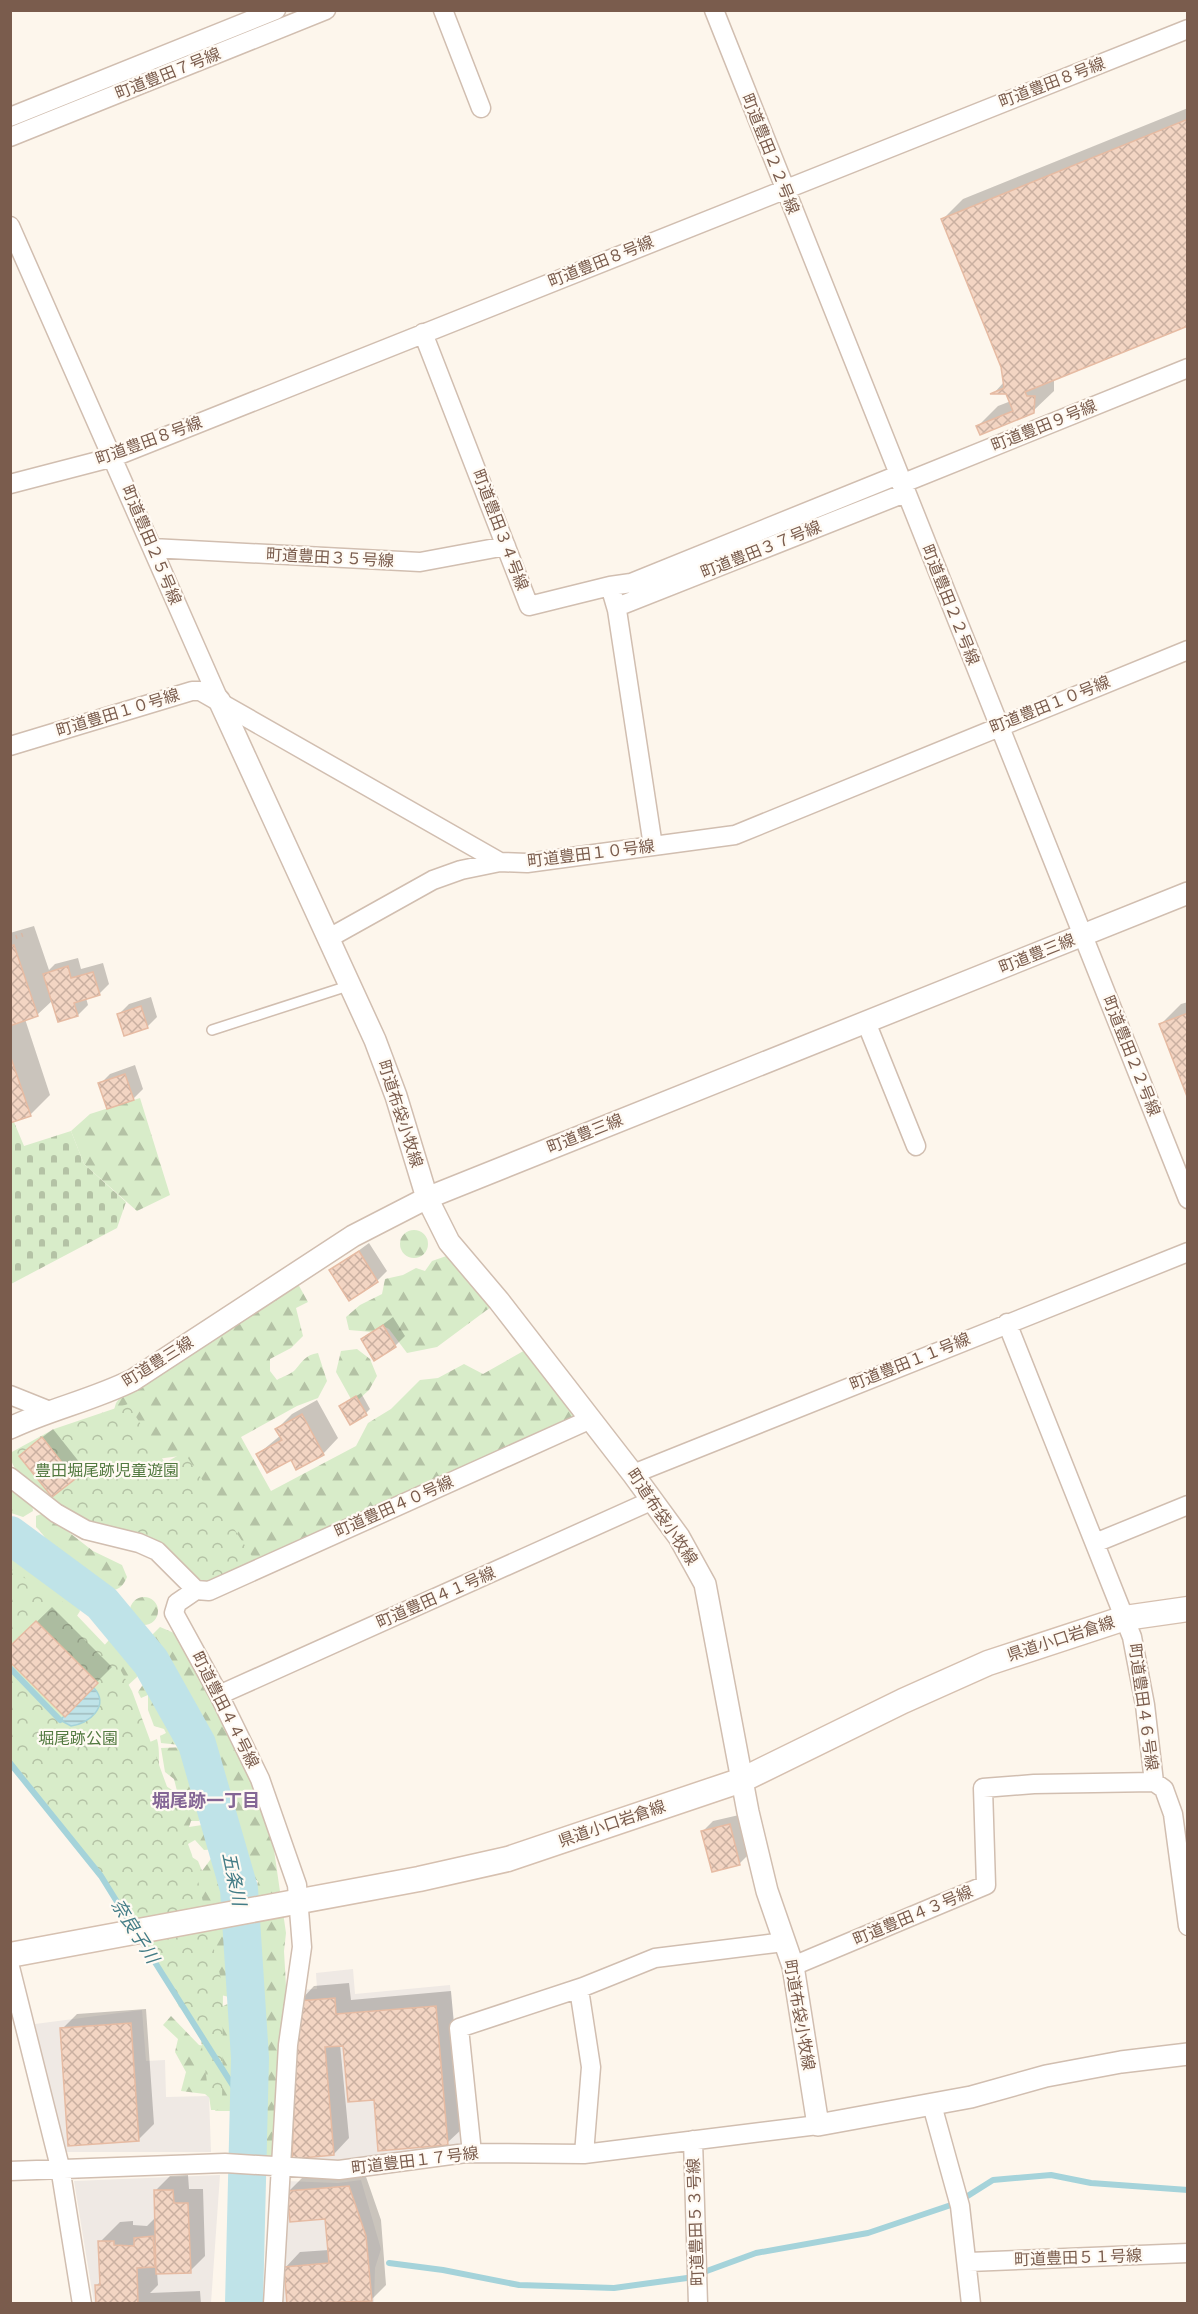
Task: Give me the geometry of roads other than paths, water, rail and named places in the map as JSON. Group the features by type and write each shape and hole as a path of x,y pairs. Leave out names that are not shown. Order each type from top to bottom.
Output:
{"main road":[{"name":"県道小口岩倉線","path":"10,1955 438,1875 508,1859 742,1780 964,1673 1125,1618 1188,1609"}],"street":[{"path":"10,117 276,10"},
{"name":"町道豊田７号線","path":"10,137 326,10"},
{"path":"443,10 482,108"},
{"name":"町道豊田２２号線","path":"714,10 783,188 1188,1199"},
{"name":"町道豊田８号線","path":"10,484 114,457 783,188 1188,29"},
{"name":"町道豊田２５号線","path":"10,226 114,457 219,700"},
{"name":"町道豊田３４号線","path":"423,333 529,606 610,586"},
{"name":"町道豊田９号線","path":"610,586 632,583 902,484 1188,369"},
{"name":"町道豊田３７号線","path":"617,607 902,484"},
{"name":"町道豊田３５号線","path":"152,548 420,562 506,546"},
{"path":"610,586 617,607 653,846"},
{"name":"町道豊田１０号線","path":"10,746 192,691 206,693 500,862 527,863 735,835 1188,650"},
{"name":"町道布袋小牧線","path":"219,700 375,1040 396,1096 427,1198 449,1242 653,1500 679,1537 705,1584 742,1780 767,1891 793,1966 818,2125"},
{"path":"329,938 433,880 461,870 500,862"},
{"name":"町道豊三線","path":"10,1428 100,1396 133,1380 353,1236 427,1198 1188,893"},
{"path":"866,1022 916,1146"},
{"name":"町道豊田１１号線","path":"633,1474 1188,1252"},
{"name":"町道豊田４６号線","path":"1007,1323 1132,1637 1145,1705 1154,1782 1164,1789 1180,1813 1188,1926"},
{"path":"10,1395 50,1412"},
{"name":"町道豊田４０号線","path":"196,1590 210,1591 591,1419"},
{"path":"10,1477 37,1499 86,1530 140,1542 157,1551 196,1590"},
{"name":"町道豊田４１号線","path":"219,1695 653,1500"},
{"path":"1095,1543 1188,1505"},
{"name":"町道豊田４４号線","path":"196,1590 177,1603 174,1613 219,1695 268,1799 297,1885 295,1902 302,1947 288,2045 278,2168 273,2304"},
{"name":"町道豊田４３号線","path":"793,1966 986,1885 983,1788 1034,1784 1154,1782"},
{"path":"472,2153 459,2028 579,1989 655,1958 784,1942"},
{"path":"10,1967 60,2168 82,2304"},
{"path":"579,1989 591,2067 584,2154"},
{"path":"818,2125 932,2105 1046,2076 1121,2062 1188,2054"},
{"path":"932,2105 960,2206 969,2262 971,2304"},
{"name":"町道豊田１７号線","path":"10,2171 225,2163 339,2170 472,2153 584,2154 818,2125"},
{"name":"町道豊田５３号線","path":"693,2140 698,2304"},
{"name":"町道豊田５１号線","path":"969,2262 1188,2253"}],"lane":[{"path":"212,1030 351,985"}],"water":[{"path":"94,1688 100,1701 90,1718 71,1726 60,1720"}],"waterway":[{"name":"五条川","path":"10,1535 102,1603 151,1662 197,1744 239,1889 250,2058 244,2304"},
{"path":"10,1668 60,1720"},
{"name":"奈良子川","path":"10,1763 101,1876 132,1926"},
{"name":"奈良子川","path":"139,1937 247,2108"},
{"path":"966,2197 993,2180 1051,2175 1091,2183 1188,2190"},
{"path":"704,2272 756,2253 868,2233 951,2205"},
{"path":"389,2263 443,2270 519,2285 614,2288 687,2278"}],"district":[{"name":"堀尾跡一丁目","path":"206,1801"}],"park label":[{"name":"豊田堀尾跡児童遊園","path":"107,1471"},
{"name":"堀尾跡公園","path":"78,1739"}]}
